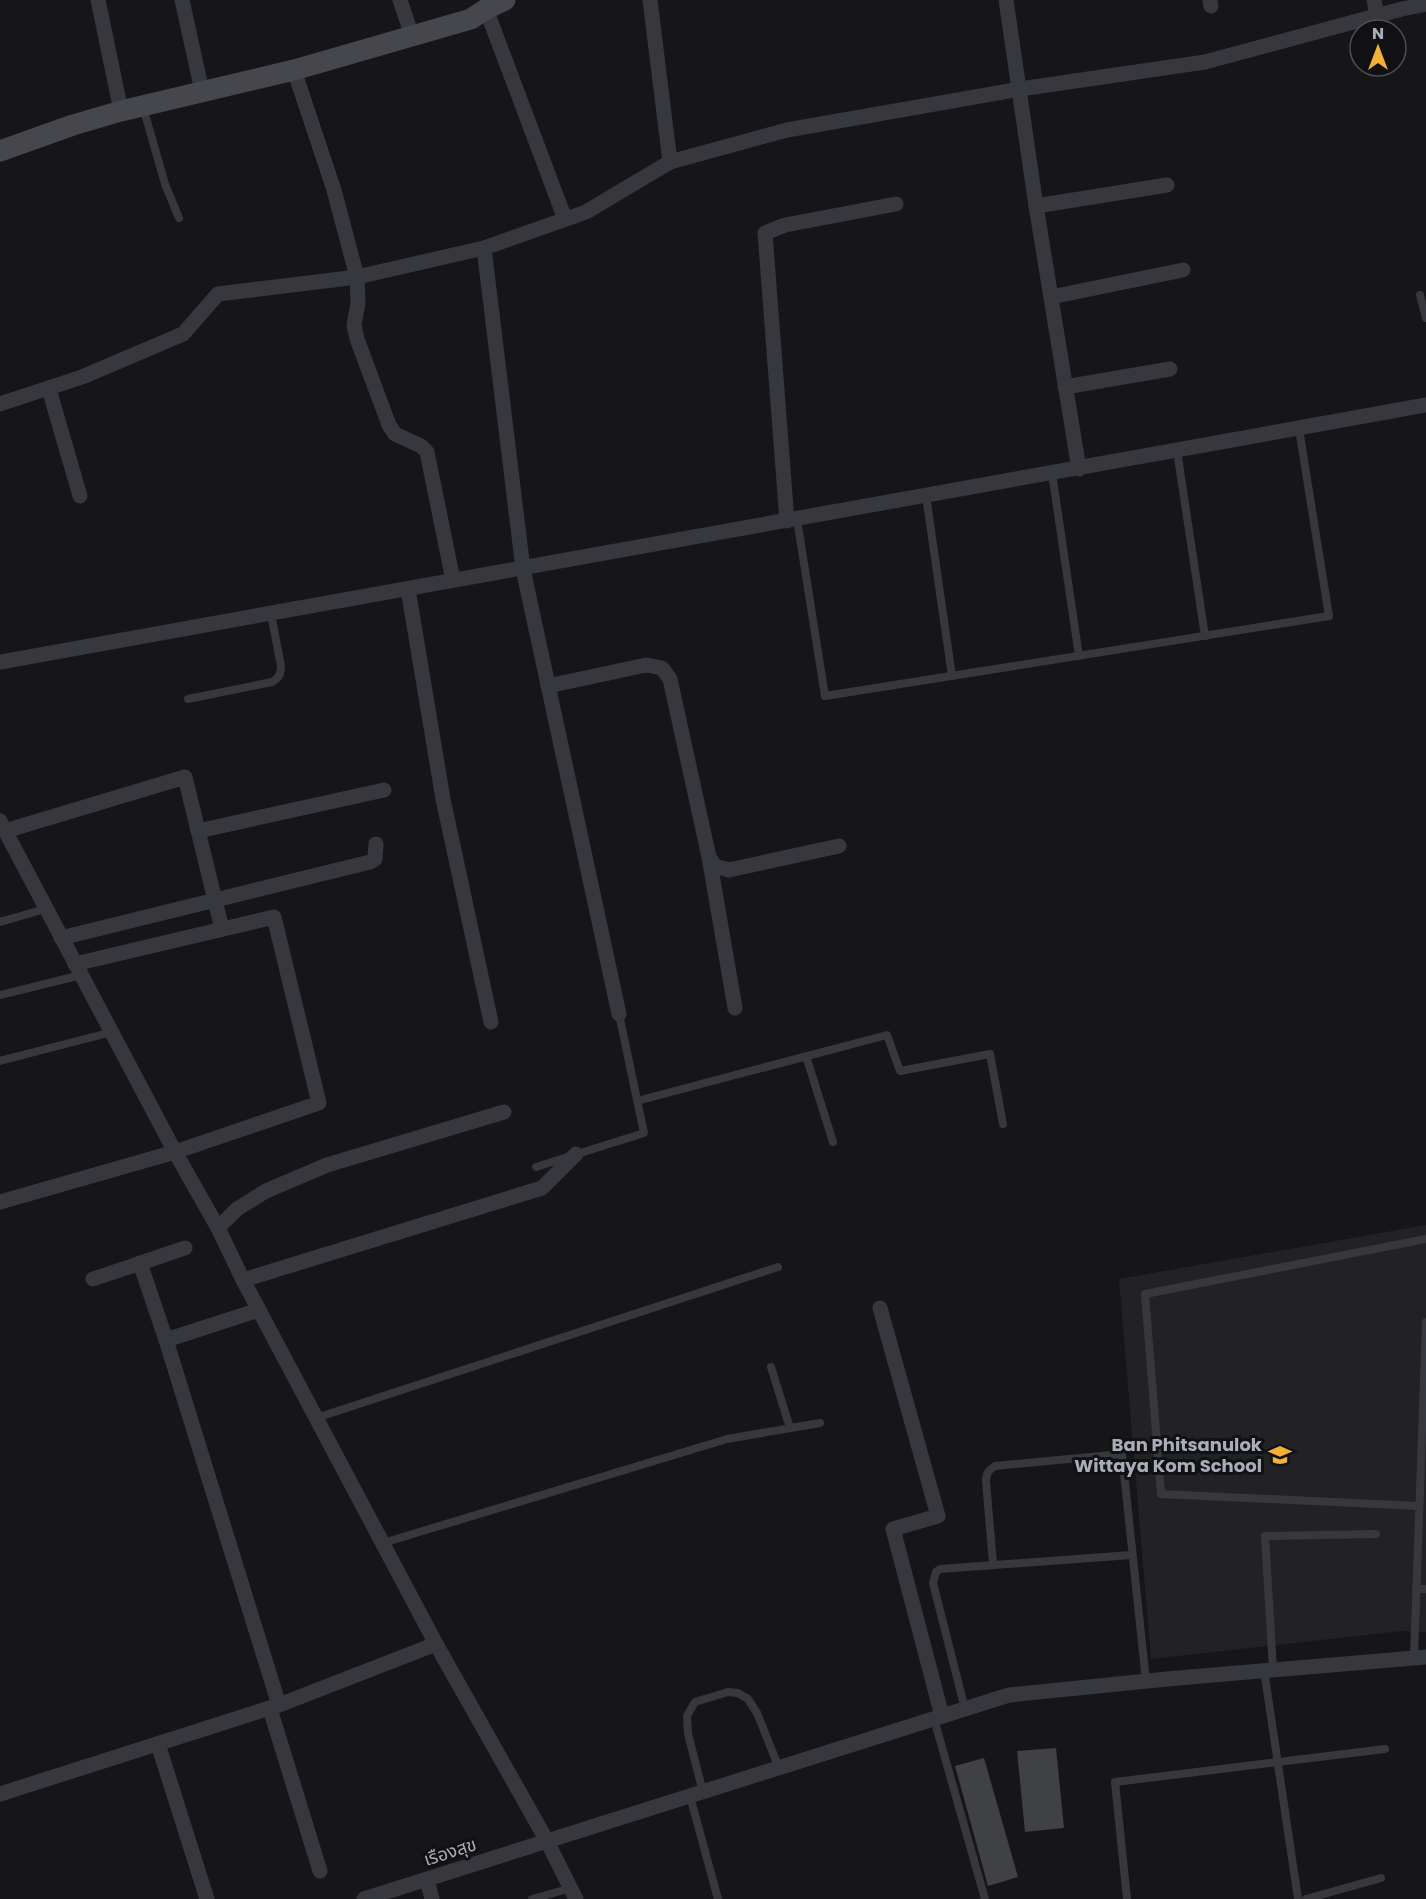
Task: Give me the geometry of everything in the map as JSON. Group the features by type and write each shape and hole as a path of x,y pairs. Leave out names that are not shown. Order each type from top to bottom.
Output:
{"main road":[{"path":"0,151 121,111 294,70 471,19 496,5"}],"street":[{"path":"98,0 121,111"},
{"path":"182,0 202,91"},
{"path":"400,0 412,36"},
{"path":"650,0 670,162"},
{"path":"1006,0 1078,469"},
{"path":"1374,0 1377,16"},
{"path":"0,405 82,376 183,334 218,294 357,277 484,248 586,212 670,162 787,130 1020,89 1205,62 1426,4"},
{"path":"496,5 565,219"},
{"path":"294,70 334,190 357,277 358,303 354,326 357,339 388,425 395,434 421,446 427,452 453,580"},
{"path":"1036,206 1167,185"},
{"path":"792,520 765,233 785,225 896,204"},
{"path":"484,248 523,569 619,1014"},
{"path":"1051,297 1183,270"},
{"path":"1065,387 1170,369"},
{"path":"48,388 80,496"},
{"path":"0,663 1426,405"},
{"path":"408,589 443,799 491,1022"},
{"path":"548,686 646,664 662,668 670,679 709,856 735,1008"},
{"path":"222,928 185,777 3,826 45,909 218,1228 243,1280 436,1644 547,1841 574,1894"},
{"path":"198,831 384,790"},
{"path":"62,938 370,862 375,859 376,844"},
{"path":"709,856 715,866 729,870 839,846"},
{"path":"0,1202 175,1152 320,1103 274,917 222,928 78,969"},
{"path":"218,1228 237,1209 266,1191 327,1165 504,1112"},
{"path":"243,1280 542,1188 576,1154"},
{"path":"93,1279 185,1248"},
{"path":"140,1263 166,1340 320,1871"},
{"path":"880,1308 938,1516 893,1529 938,1718"},
{"path":"166,1340 259,1310"},
{"path":"0,1794 274,1707 436,1644"},
{"name":"เรืองสุข","path":"364,1899 1009,1695 1420,1657"},
{"path":"158,1744 207,1899"},
{"path":"427,1880 432,1899"}],"lane":[{"path":"143,106 165,184 179,218"},
{"path":"1420,295 1426,318"},
{"path":"792,520 825,696 1329,616 1299,429"},
{"path":"1177,451 1205,636"},
{"path":"1052,473 1078,656"},
{"path":"926,496 952,676"},
{"path":"188,699 278,679 281,666 272,614"},
{"path":"0,922 45,909"},
{"path":"0,995 78,969"},
{"path":"536,1167 644,1132 619,1014"},
{"path":"0,1061 111,1032"},
{"path":"637,1101 887,1035 900,1071 990,1054 1003,1125"},
{"path":"806,1056 833,1142"},
{"path":"1419,1506 1161,1494 1145,1294 1426,1239"},
{"path":"316,1418 778,1267"},
{"path":"1420,1657 1416,1589 1426,1322"},
{"path":"771,1367 790,1428"},
{"path":"383,1543 727,1439 820,1423"},
{"path":"993,1564 987,1480 990,1469 995,1466 1122,1454 1146,1681"},
{"path":"1298,1899 1278,1762 1268,1670 1265,1536 1376,1534"},
{"path":"965,1709 933,1583 936,1572 940,1569 993,1564 1131,1555"},
{"path":"1416,1589 1426,1589"},
{"path":"718,1899 696,1794 688,1734 687,1716 695,1702 729,1692 738,1693 748,1700 757,1713 779,1768"},
{"path":"938,1718 985,1899"},
{"path":"1127,1899 1115,1782 1385,1749"},
{"path":"1306,1899 1381,1878"},
{"path":"532,1899 574,1894"}],"shaded area":[{"name":"Ban Phitsanulok Wittaya Kom School","path":"1426,1225 1426,1632 1402,1631 1151,1659 1119,1279"}],"building":[{"path":"1056,1748 1064,1828 1025,1832 1017,1751"},
{"path":"984,1758 1018,1877 988,1886 955,1766"}],"place":[{"name":"Ban Phitsanulok Wittaya Kom School","path":"1280,1455"}]}
